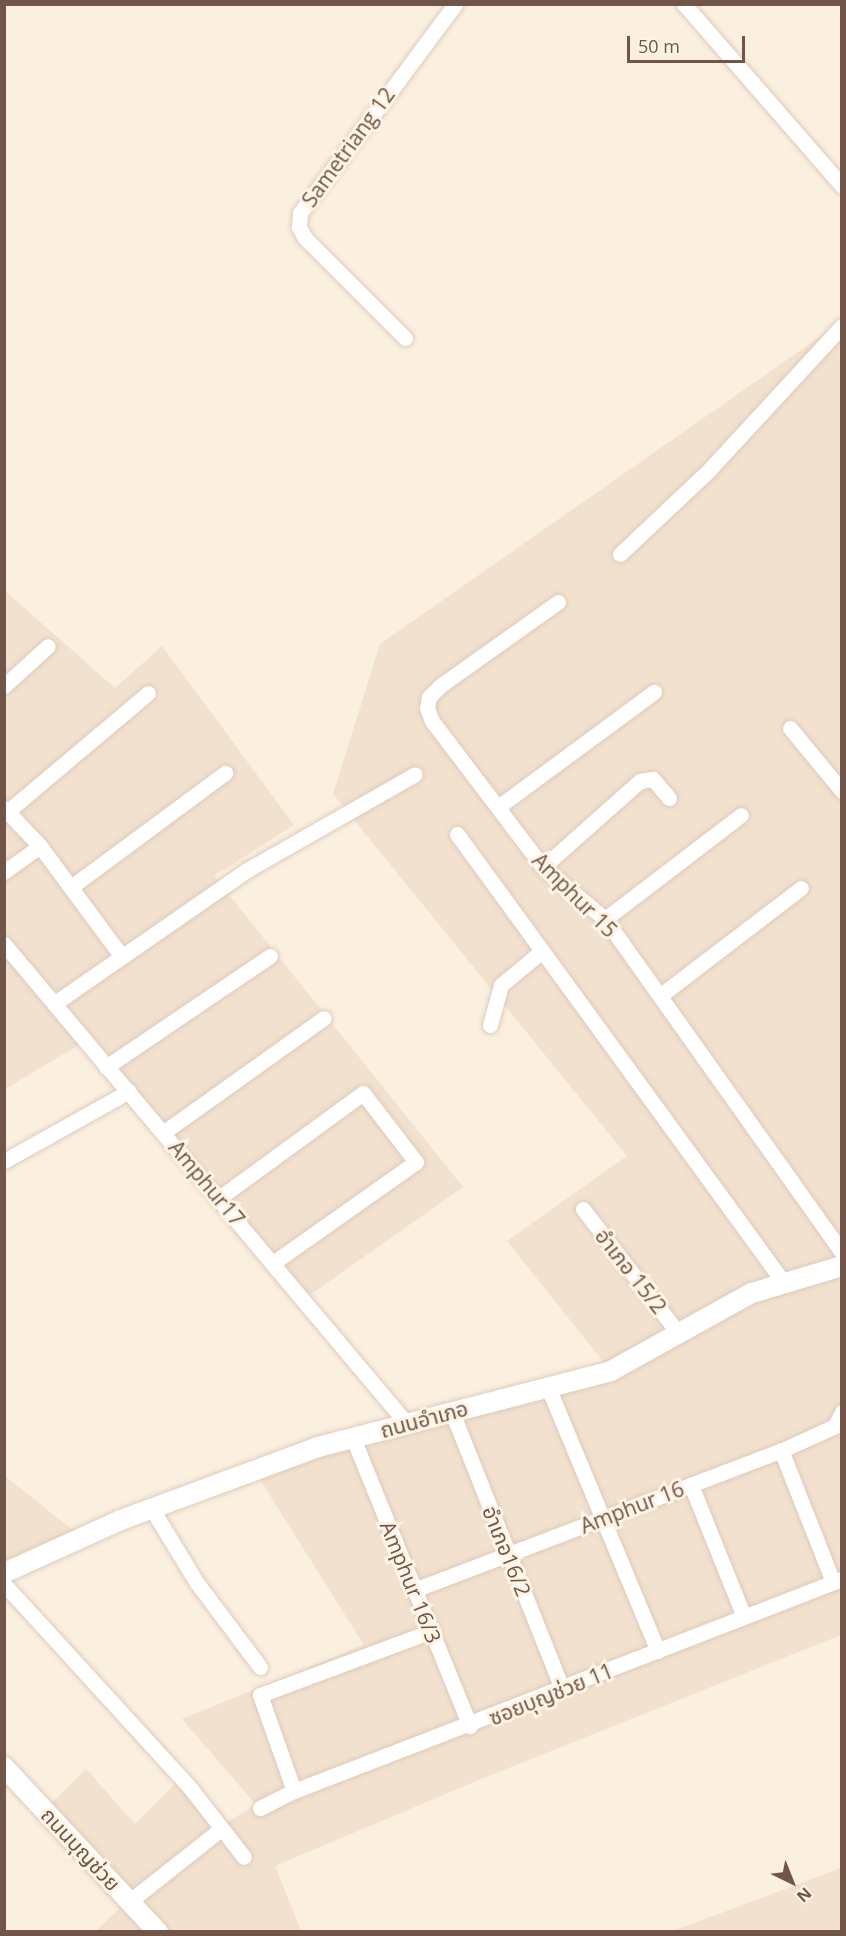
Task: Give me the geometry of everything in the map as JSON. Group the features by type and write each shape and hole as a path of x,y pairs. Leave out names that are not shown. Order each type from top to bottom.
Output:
{"street":[{"name":"Sametriang 12","path":"405,338 304,238 298,227 300,213 455,4"},
{"path":"690,8 842,186"},
{"path":"620,555 709,470 842,326"},
{"name":"Amphur 15","path":"558,602 429,698 427,708 432,722 543,867 605,919 842,1253"},
{"path":"4,686 48,646"},
{"path":"498,807 654,692"},
{"path":"120,954 40,846 6,810 148,693"},
{"path":"790,728 842,791"},
{"path":"70,887 225,773"},
{"path":"55,1003 120,954 247,870 415,774"},
{"path":"543,867 640,781 653,779 669,798"},
{"path":"605,919 741,815"},
{"path":"457,834 784,1283"},
{"path":"4,872 40,846"},
{"path":"661,995 801,888"},
{"name":"Amphur17","path":"4,944 407,1424"},
{"path":"490,1025 501,985 542,951"},
{"path":"106,1067 270,956"},
{"path":"164,1132 324,1018"},
{"path":"4,1161 129,1091"},
{"path":"219,1198 363,1093 416,1162 273,1263"},
{"name":"อำเภอ 15/2","path":"584,1209 679,1334"},
{"name":"ถนนอำเภอ","path":"4,1573 152,1509 318,1447 611,1371 752,1293 842,1266"},
{"path":"548,1387 658,1651"},
{"name":"อำเภอ16/2","path":"452,1412 562,1689"},
{"name":"Amphur 16","path":"414,1590 781,1450 835,1426 841,1414"},
{"name":"Amphur 16/3","path":"353,1438 470,1726"},
{"path":"781,1450 837,1580"},
{"path":"691,1485 744,1617"},
{"path":"152,1509 197,1583 260,1667"},
{"name":"ซอยบุญช่วย 11","path":"261,1808 294,1791 470,1726 837,1580"},
{"path":"4,1584 222,1828 244,1857"},
{"path":"294,1791 260,1695 431,1630"},
{"name":"ถนนบุญช่วย","path":"4,1767 158,1932"},
{"path":"130,1901 222,1828"}],"shaded area":[{"path":"841,322 841,1635 481,1779 275,1866 301,1931 96,1931 120,1908 36,1818 86,1769 135,1824 175,1784 222,1825 256,1805 182,1719 364,1645 257,1475 320,1449 613,1374 507,1241 627,1156 333,794 380,644"},
{"path":"5,591 115,688 162,646 294,825 214,876 463,1187 307,1297 89,1039 5,1089"},
{"path":"5,1476 79,1535 5,1569"},
{"path":"841,1868 841,1931 673,1931"}]}
